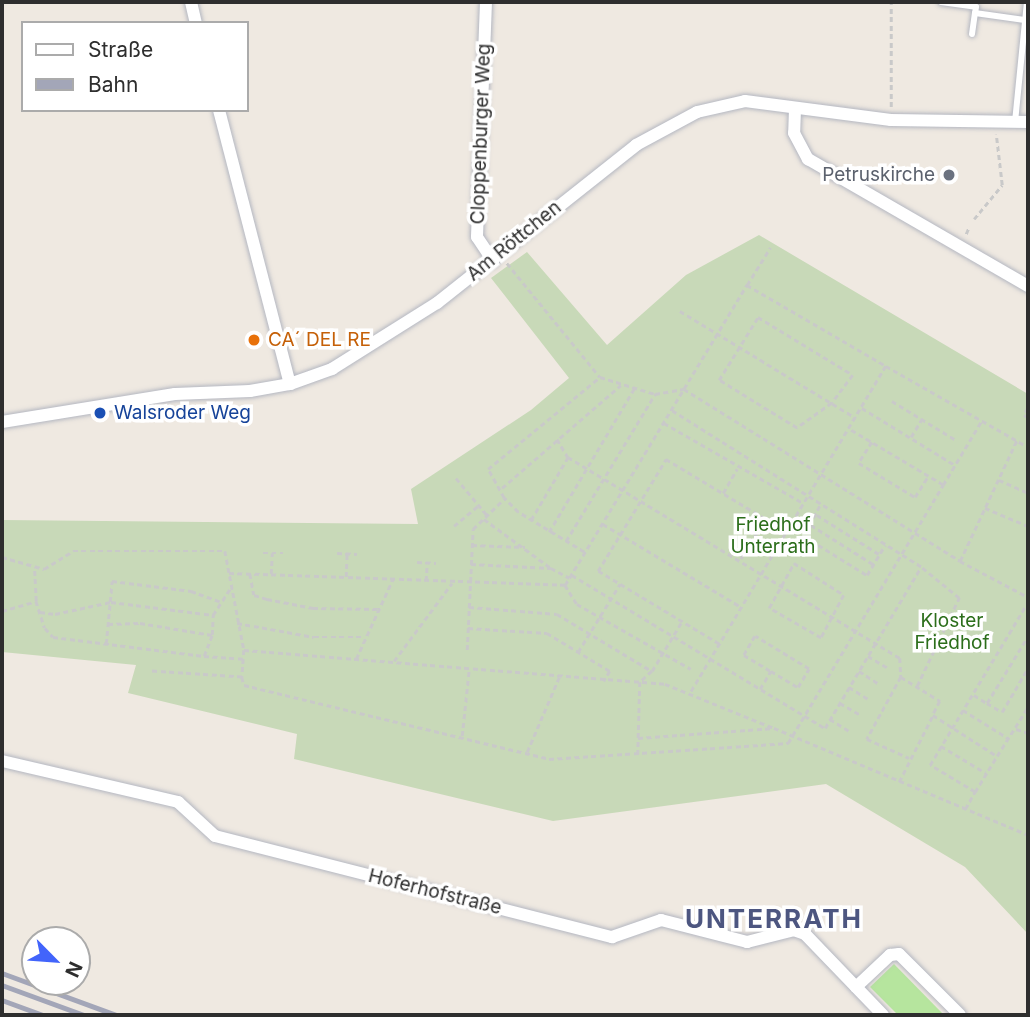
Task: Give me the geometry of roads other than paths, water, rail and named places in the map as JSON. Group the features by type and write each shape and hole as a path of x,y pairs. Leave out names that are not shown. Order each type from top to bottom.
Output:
{"street":[{"path":"191,2 196,21"},
{"name":"Cloppenburger Weg","path":"486,2 477,237 497,258"},
{"name":"Am Röttchen","path":"2,422 175,394 290,384 332,369 375,345 497,258 636,145 697,112 744,101 891,120 1022,122"},
{"path":"795,109 794,133 808,159 1028,286"},
{"path":"220,112 290,384"},
{"name":"Hoferhofstraße","path":"2,761 178,802 215,836 612,937 661,920 747,942 794,930 805,934 883,1015"},
{"path":"856,987 890,955 899,954 960,1015"}],"lane":[{"path":"941,2 976,6 972,34"},
{"path":"1022,122 1027,2"},
{"path":"975,13 1025,20"}],"railway":[{"path":"2,973 116,1015"},
{"path":"2,985 84,1015"},
{"path":"2,1000 43,1015"}],"place":[{"name":"Petruskirche","path":"949,175"},
{"name":"CA´ DEL RE","path":"254,340"},
{"name":"Walsroder Weg","path":"100,413"}],"district":[{"name":"UNTERRATH","path":"774,919"}],"park label":[{"name":"Friedhof Unterrath","path":"773,536"},
{"name":"Kloster Friedhof","path":"952,632"}]}
